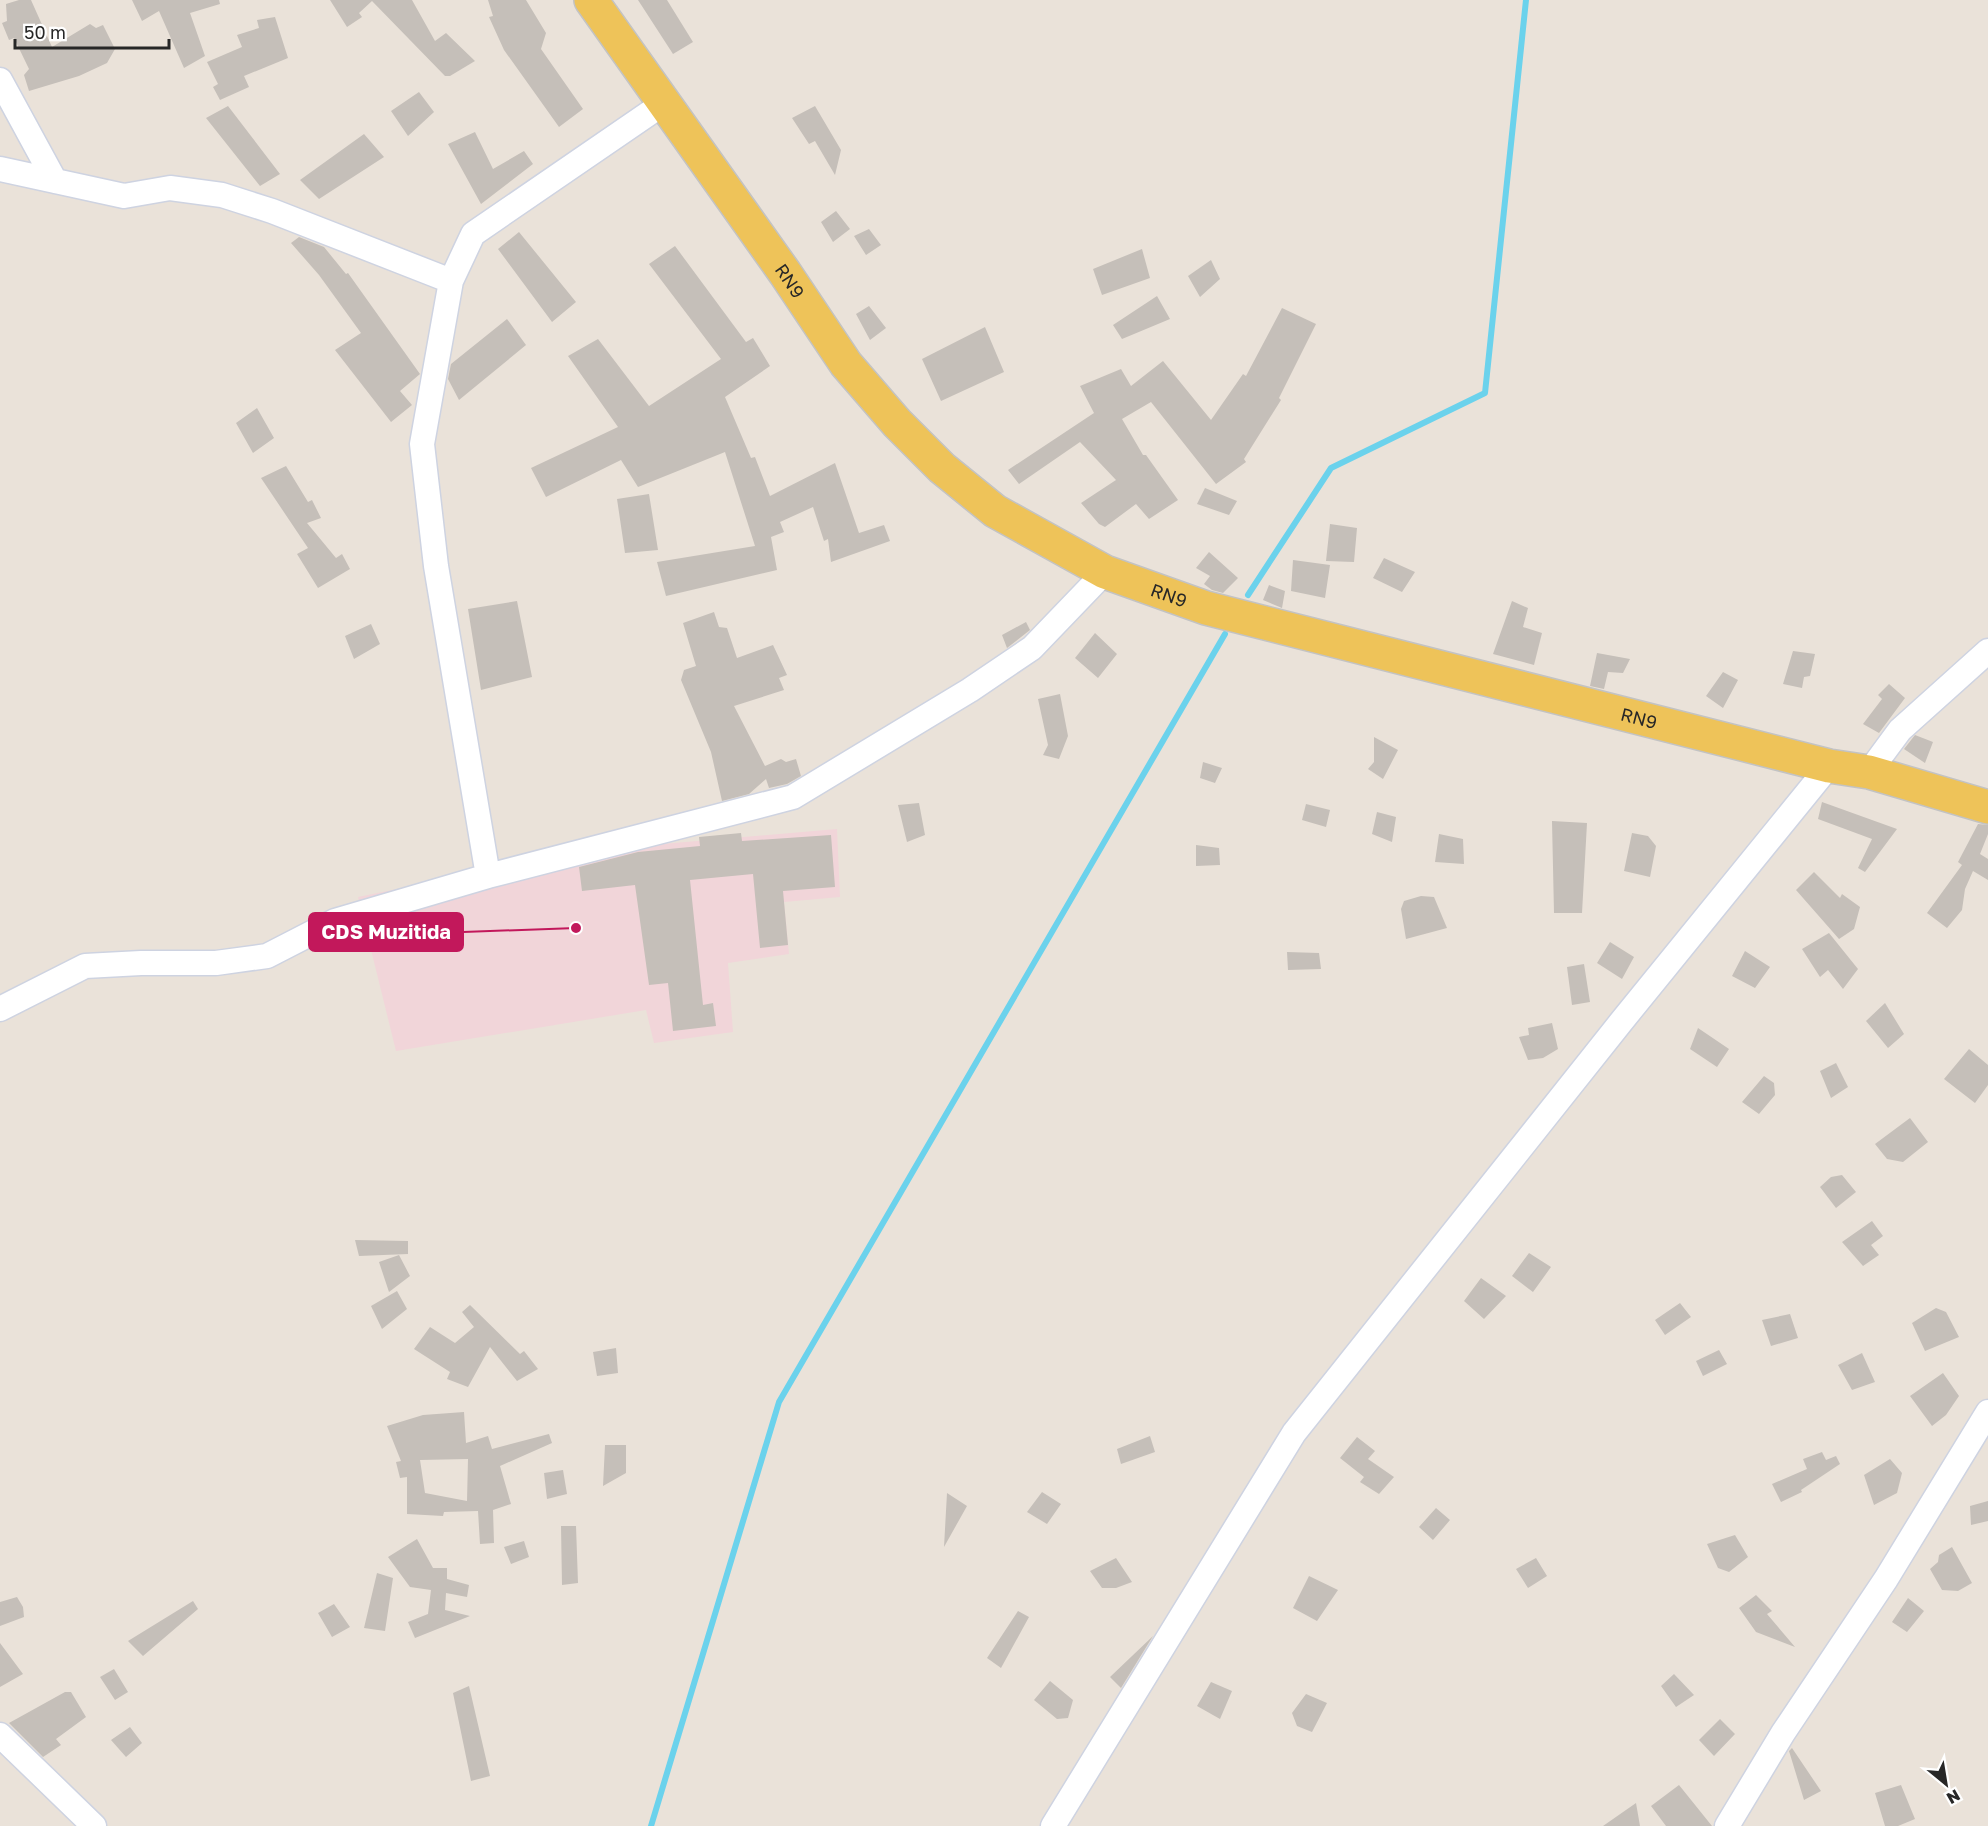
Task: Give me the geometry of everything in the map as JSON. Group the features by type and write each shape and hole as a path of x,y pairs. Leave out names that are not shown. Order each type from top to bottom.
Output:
{"main road":[{"name":"RN9","path":"591,0 846,364 897,423 942,468 995,511 1105,572 1206,608 1829,766 1869,772 1988,807"}],"street":[{"path":"0,80 55,181"},
{"path":"488,876 436,566 422,444 451,281 473,234 664,103"},
{"path":"0,168 124,196 170,189 222,195 272,211 451,281"},
{"path":"0,1010 85,966 216,963 267,956 335,921 488,876 793,797 970,690 1032,648 1105,572"},
{"path":"1869,772 1900,730 1988,651"},
{"path":"1053,1826 1294,1433 1621,1022 1829,766"},
{"path":"1727,1826 1783,1733 1886,1579 1988,1412"},
{"path":"0,1735 94,1826"}],"shaded area":[{"path":"837,829 840,897 784,902 789,954 728,963 733,1032 654,1043 646,1010 396,1051 358,897 581,851"}],"building":[{"path":"19,0 31,0 52,47 90,24 96,28 103,25 115,49 107,63 79,76 29,91 24,75 29,69 14,38 9,40 2,23 7,21 6,4"},
{"path":"132,0 219,0 220,4 190,13 205,56 184,68 159,11 142,21"},
{"path":"330,0 412,0 435,41 446,33 475,61 450,76 445,76 372,1 359,13 362,17 347,27"},
{"path":"488,0 526,0 546,33 541,49 583,109 559,127 504,50 489,17 493,16"},
{"path":"638,0 667,0 693,42 673,54"},
{"path":"275,17 288,58 244,76 249,87 220,100 213,87 218,84 207,62 242,47 237,35 259,28 257,20"},
{"path":"419,92 434,112 408,136 391,111"},
{"path":"228,106 280,174 260,186 206,118"},
{"path":"815,106 841,150 835,175 815,141 809,144 792,118"},
{"path":"475,132 493,169 524,151 533,164 481,204 448,144"},
{"path":"364,134 384,157 319,199 300,180"},
{"path":"836,211 850,229 833,242 821,222"},
{"path":"869,229 881,245 866,255 854,236"},
{"path":"519,232 576,302 552,322 498,249"},
{"path":"299,237 324,247 346,274 348,273 420,374 400,391 412,405 391,422 335,350 361,333 319,275 291,243"},
{"path":"675,246 746,342 753,338 770,366 725,397 751,458 755,457 770,496 835,463 859,533 884,525 890,541 831,562 828,539 824,541 813,507 780,522 784,532 771,537 777,570 666,596 657,562 755,546 725,452 638,487 621,460 546,497 531,468 618,427 568,356 598,339 649,406 721,359 649,264"},
{"path":"1142,249 1150,278 1102,295 1093,269"},
{"path":"1211,260 1220,279 1200,297 1188,276"},
{"path":"1157,296 1170,319 1122,339 1113,325"},
{"path":"869,306 886,328 870,340 856,314"},
{"path":"1282,308 1316,324 1279,398 1281,400 1244,459 1246,462 1216,484 1151,402 1122,419 1143,455 1146,455 1178,500 1149,519 1136,504 1105,527 1099,524 1081,503 1116,480 1080,442 1019,484 1008,470 1094,413 1080,386 1121,369 1131,386 1163,361 1211,420 1243,374 1246,376"},
{"path":"507,319 526,345 459,400 448,379 451,364"},
{"path":"985,327 1004,372 941,401 922,359"},
{"path":"257,408 274,438 253,453 236,423"},
{"path":"286,466 308,502 312,500 321,518 307,523 336,558 342,554 350,569 318,588 297,554 308,548 261,478"},
{"path":"1205,488 1237,501 1229,515 1197,504"},
{"path":"649,494 658,550 625,553 617,499"},
{"path":"1330,524 1357,528 1354,562 1326,561"},
{"path":"1209,552 1238,578 1223,593 1212,590 1204,584 1210,576 1196,568"},
{"path":"1384,558 1415,572 1402,592 1373,578"},
{"path":"1293,560 1330,565 1325,598 1291,591"},
{"path":"1269,585 1285,591 1282,608 1263,600"},
{"path":"517,601 532,677 481,690 468,609"},
{"path":"1512,601 1528,608 1523,627 1542,633 1534,665 1493,654"},
{"path":"714,612 719,627 727,628 737,658 773,645 787,675 779,678 784,690 734,706 765,766 781,759 786,762 796,759 801,776 787,784 769,788 766,779 749,794 722,801 711,752 681,680 684,670 696,666 683,623"},
{"path":"1026,622 1030,630 1007,648 1002,635"},
{"path":"371,624 380,644 354,659 345,636"},
{"path":"1095,633 1117,654 1098,678 1075,658"},
{"path":"1793,651 1815,654 1810,676 1804,677 1802,688 1783,684"},
{"path":"1597,653 1630,659 1623,673 1608,672 1604,689 1590,686"},
{"path":"1723,672 1738,680 1723,708 1706,696"},
{"path":"1889,684 1905,698 1879,733 1863,724 1882,699 1878,695"},
{"path":"1060,694 1068,736 1059,759 1043,755 1048,745 1038,699"},
{"path":"1915,735 1933,742 1925,763 1904,749"},
{"path":"1374,737 1398,750 1383,779 1368,769 1374,762"},
{"path":"1203,762 1222,768 1215,783 1200,778"},
{"path":"1822,802 1897,829 1865,872 1858,868 1872,839 1818,819"},
{"path":"919,803 925,835 907,842 898,805"},
{"path":"1306,804 1330,810 1326,827 1302,820"},
{"path":"1377,812 1396,817 1392,842 1372,834"},
{"path":"1552,821 1587,823 1582,913 1554,913"},
{"path":"1978,824 1988,825 1988,834 1980,854 1988,859 1988,880 1973,871 1965,889 1962,910 1947,928 1927,913 1962,865 1958,862"},
{"path":"741,833 742,841 831,835 835,887 783,891 788,945 760,948 753,874 690,880 703,1005 713,1003 716,1026 673,1031 668,983 649,985 635,885 582,891 579,867 638,852 700,846 699,837"},
{"path":"1632,833 1648,836 1656,846 1650,877 1624,871"},
{"path":"1439,834 1463,839 1464,864 1435,862"},
{"path":"1196,845 1219,848 1220,865 1196,866"},
{"path":"1814,872 1840,898 1842,894 1860,907 1854,929 1839,939 1796,890"},
{"path":"1421,896 1434,897 1447,928 1406,939 1401,909 1404,901"},
{"path":"1829,933 1858,969 1843,989 1828,970 1820,977 1802,949"},
{"path":"1610,942 1634,957 1622,979 1597,963"},
{"path":"1745,951 1770,967 1755,988 1732,976"},
{"path":"1287,952 1319,953 1321,969 1288,970"},
{"path":"1584,964 1590,1002 1572,1005 1567,967"},
{"path":"1885,1003 1904,1034 1888,1048 1866,1021"},
{"path":"1552,1023 1558,1049 1543,1058 1528,1060 1519,1037 1529,1035 1528,1028"},
{"path":"1698,1028 1729,1049 1717,1067 1690,1049"},
{"path":"1969,1049 1988,1065 1988,1085 1975,1103 1944,1079"},
{"path":"1836,1063 1848,1087 1831,1098 1820,1071"},
{"path":"1764,1076 1774,1083 1775,1095 1759,1114 1742,1102"},
{"path":"1910,1118 1928,1142 1903,1162 1887,1159 1875,1144"},
{"path":"1842,1175 1856,1192 1836,1208 1820,1187 1831,1177"},
{"path":"1872,1221 1883,1236 1871,1245 1879,1255 1863,1266 1842,1242"},
{"path":"355,1240 408,1241 408,1254 359,1256"},
{"path":"1529,1253 1551,1267 1533,1292 1512,1276"},
{"path":"399,1255 410,1276 389,1292 379,1262"},
{"path":"1481,1278 1506,1296 1484,1319 1464,1301"},
{"path":"397,1291 407,1309 382,1329 371,1306"},
{"path":"1680,1303 1691,1317 1665,1335 1655,1320"},
{"path":"470,1305 520,1354 524,1351 538,1369 517,1381 490,1347 468,1387 447,1379 450,1372 414,1349 430,1327 455,1343 474,1327 462,1312"},
{"path":"1936,1308 1946,1312 1959,1337 1925,1351 1912,1323"},
{"path":"1790,1314 1798,1338 1771,1346 1762,1320"},
{"path":"616,1348 618,1373 597,1376 593,1352"},
{"path":"1719,1350 1727,1364 1703,1376 1696,1361"},
{"path":"1862,1353 1875,1382 1852,1390 1838,1365"},
{"path":"1943,1373 1959,1396 1946,1415 1932,1426 1910,1396"},
{"path":"464,1412 466,1443 488,1436 492,1449 549,1434 552,1443 500,1466 511,1504 493,1510 494,1543 480,1544 478,1511 444,1512 443,1516 407,1514 407,1477 400,1478 396,1462 401,1461 387,1426 423,1415","holes":["468,1459 467,1501 425,1493 420,1460"]},
{"path":"1150,1436 1155,1452 1121,1464 1117,1449"},
{"path":"1357,1437 1375,1451 1368,1459 1394,1477 1379,1494 1360,1482 1364,1477 1340,1458"},
{"path":"605,1445 626,1445 626,1473 603,1486"},
{"path":"1822,1452 1826,1460 1836,1456 1840,1464 1801,1490 1802,1492 1781,1502 1772,1484 1807,1469 1803,1459"},
{"path":"1890,1459 1902,1473 1897,1493 1874,1505 1864,1475"},
{"path":"563,1470 567,1494 547,1499 544,1473"},
{"path":"1042,1492 1061,1504 1047,1524 1027,1512"},
{"path":"947,1493 967,1506 944,1547"},
{"path":"1988,1501 1988,1521 1971,1525 1970,1506"},
{"path":"1436,1508 1450,1520 1433,1540 1419,1527"},
{"path":"561,1526 576,1526 578,1583 562,1585"},
{"path":"1735,1535 1748,1557 1729,1572 1718,1568 1707,1544"},
{"path":"417,1539 433,1568 447,1568 447,1579 469,1585 467,1597 446,1593 445,1610 470,1616 415,1638 408,1622 428,1614 431,1590 410,1587 388,1557"},
{"path":"524,1541 529,1557 511,1564 504,1547"},
{"path":"1952,1547 1972,1583 1958,1591 1942,1590 1930,1569 1938,1562 1939,1555"},
{"path":"1116,1558 1132,1582 1116,1588 1102,1588 1090,1571"},
{"path":"1536,1558 1547,1576 1528,1588 1516,1569"},
{"path":"377,1573 393,1578 385,1631 364,1628"},
{"path":"1309,1576 1338,1590 1317,1621 1293,1608"},
{"path":"1756,1595 1772,1611 1767,1614 1795,1647 1756,1632 1739,1608"},
{"path":"17,1597 23,1607 24,1617 0,1626 0,1602"},
{"path":"1908,1598 1924,1611 1907,1632 1892,1622"},
{"path":"193,1601 198,1609 143,1656 128,1641"},
{"path":"334,1604 350,1627 332,1637 318,1613"},
{"path":"1018,1611 1029,1617 1001,1668 987,1658"},
{"path":"1153,1636 1121,1688 1110,1677"},
{"path":"0,1643 23,1674 0,1687"},
{"path":"114,1669 128,1692 115,1700 100,1677"},
{"path":"1674,1674 1694,1695 1676,1707 1661,1686"},
{"path":"1050,1681 1073,1700 1068,1718 1057,1719 1034,1700"},
{"path":"1211,1682 1232,1691 1220,1719 1197,1706"},
{"path":"469,1686 490,1776 471,1781 453,1693"},
{"path":"65,1692 71,1692 86,1717 56,1739 61,1745 43,1757 9,1723"},
{"path":"1306,1694 1327,1703 1312,1732 1297,1726 1292,1713"},
{"path":"1720,1719 1735,1734 1714,1756 1699,1740"},
{"path":"130,1727 142,1743 126,1757 111,1740"},
{"path":"1792,1748 1821,1791 1804,1800 1789,1751"},
{"path":"1679,1785 1712,1826 1666,1826 1651,1806"},
{"path":"1901,1785 1915,1819 1898,1826 1885,1826 1875,1793"},
{"path":"1636,1803 1640,1826 1603,1826"}],"waterway":[{"path":"1248,595 1331,468 1485,393 1526,0"},
{"path":"651,1826 779,1402 1225,634"}],"place":[{"name":"CDS Muzitida","path":"576,928"}]}
